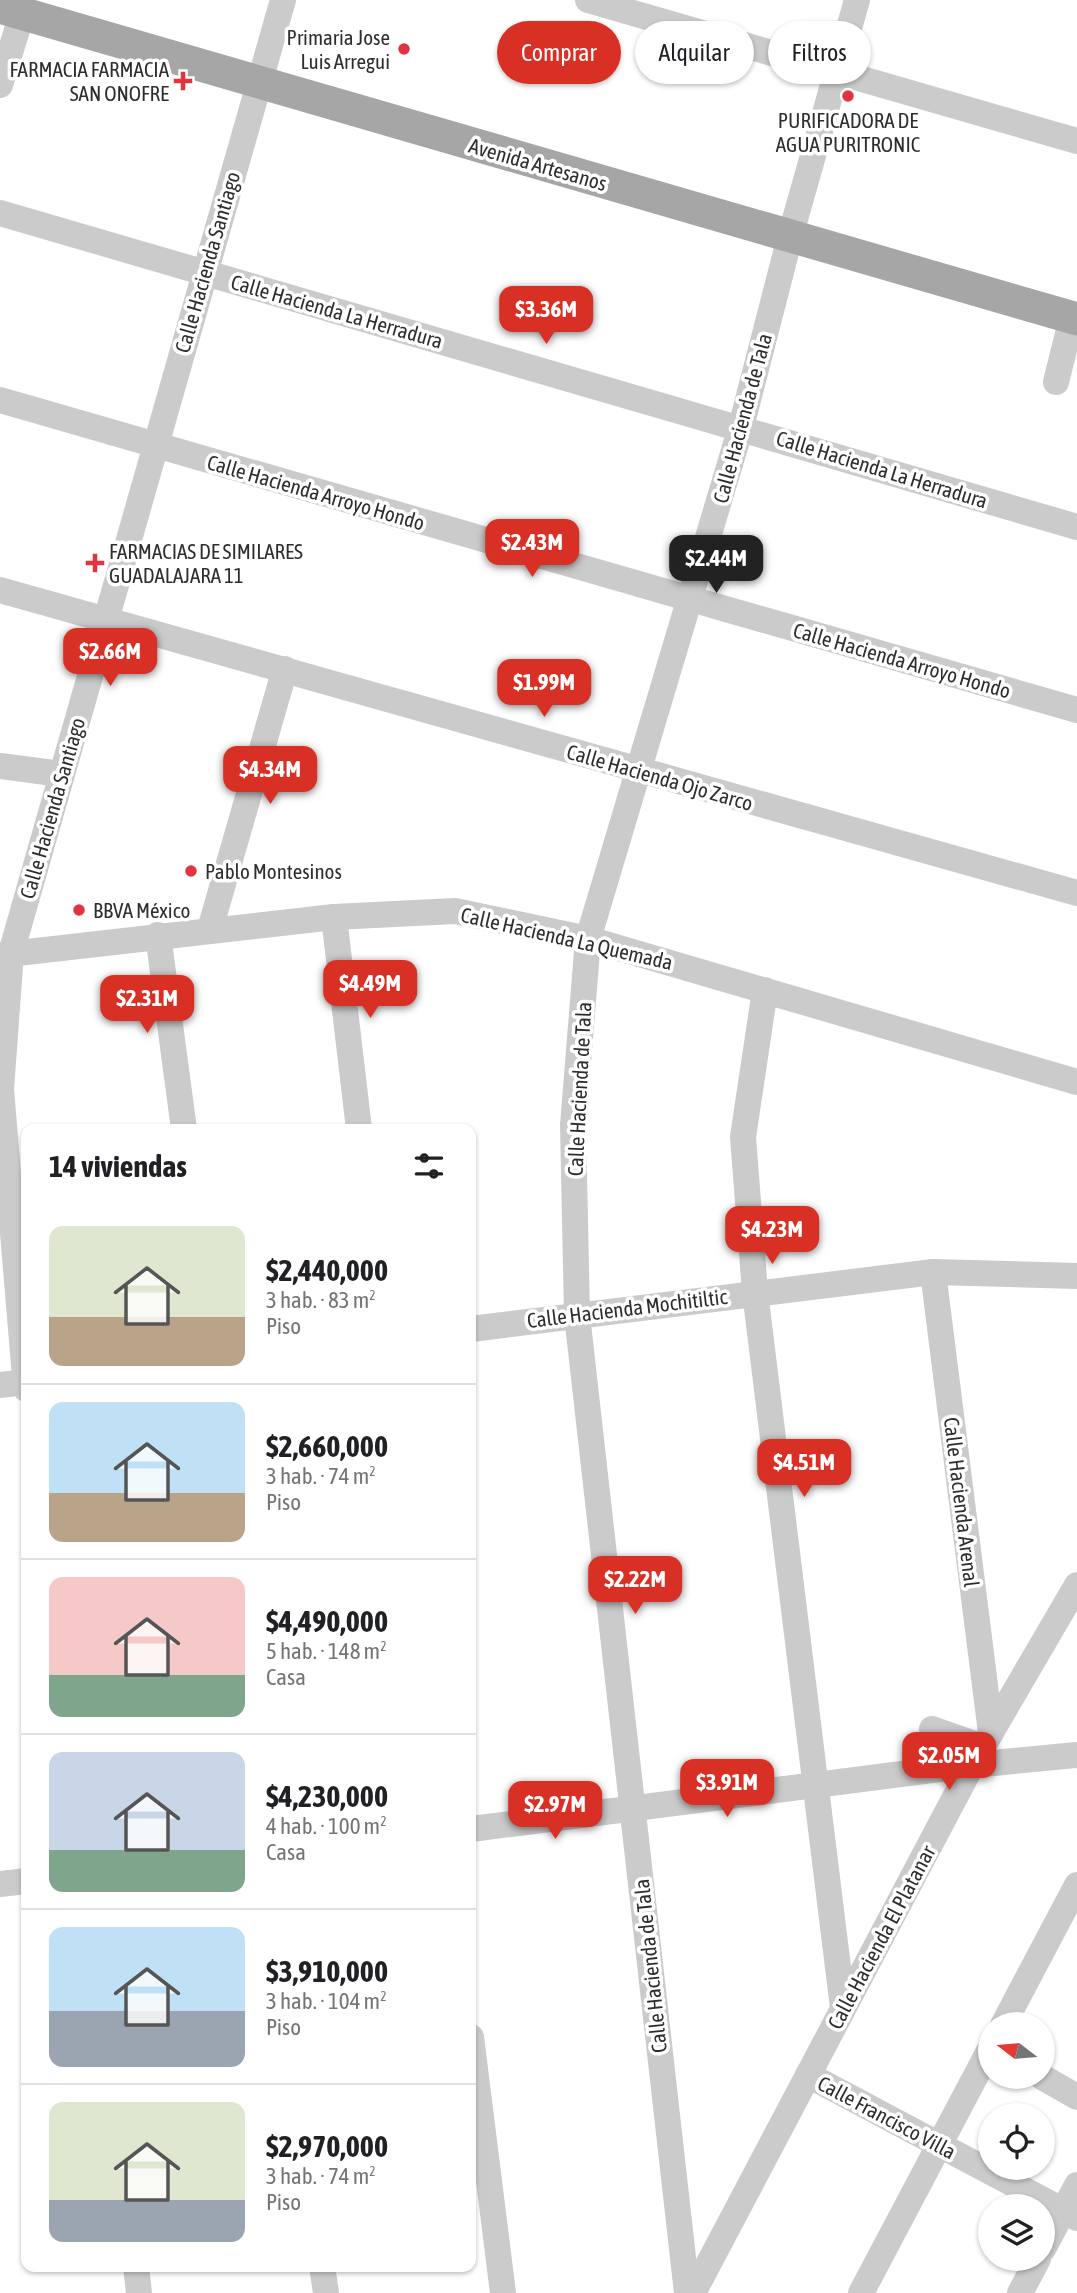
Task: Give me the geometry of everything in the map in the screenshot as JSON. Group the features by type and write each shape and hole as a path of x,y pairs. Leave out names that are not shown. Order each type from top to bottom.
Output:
{"main road":[{"name":"Avenida Artesanos","path":"11,11 1074,319"}],"street":[{"name":"Calle Hacienda Santiago","path":"21,1323 1,1088 6,954 61,774 283,0"},
{"path":"588,0 768,52"},
{"name":"Calle Hacienda de Tala","path":"851,21 857,0"},
{"path":"0,85 11,11"},
{"path":"871,82 1077,141"},
{"name":"Calle Hacienda de Tala","path":"690,2293 577,1315 573,1125 588,939 741,427 833,84"},
{"name":"Calle Hacienda La Herradura","path":"0,213 1077,527"},
{"path":"1056,382 1074,319"},
{"name":"Calle Hacienda Arroyo Hondo","path":"0,400 1077,710"},
{"name":"Calle Hacienda Ojo Zarco","path":"0,590 105,617 637,771 1077,893"},
{"path":"210,929 285,668"},
{"path":"0,766 61,774"},
{"name":"Calle Hacienda La Quemada","path":"6,954 334,916 455,911 588,939 1077,1082"},
{"path":"334,916 358,1124"},
{"path":"158,935 183,1124"},
{"path":"765,989 743,1137 755,1292 843,2008"},
{"name":"Calle Hacienda Mochitiltic","path":"476,1328 933,1272 1077,1276"},
{"name":"Calle Hacienda Arenal","path":"933,1272 982,1748"},
{"path":"0,1385 21,1383"},
{"name":"Calle Hacienda El Platanar","path":"690,2293 982,1748 1077,1585"},
{"path":"932,1729 982,1748 1077,1755"},
{"path":"476,1828 816,1785 982,1748"},
{"path":"0,1884 21,1882"},
{"path":"1010,2012 1077,1885"},
{"path":"860,2293 978,2072"},
{"name":"Calle Francisco Villa","path":"808,2076 1070,2214"},
{"path":"476,2077 503,2293"},
{"path":"1055,2084 1077,2097"},
{"path":"1055,2233 1070,2214 1077,2185"},
{"path":"1020,2293 1032,2271"},
{"path":"137,2272 139,2293"},
{"path":"323,2272 326,2293"}],"place":[{"name":"Primaria Jose Luis Arregui","path":"404,49"},
{"name":"FARMACIA FARMACIA SAN ONOFRE","path":"183,81"},
{"name":"PURIFICADORA DE AGUA PURITRONIC","path":"848,96"},
{"name":"FARMACIAS DE SIMILARES GUADALAJARA 11","path":"95,563"},
{"name":"Pablo Montesinos","path":"191,871"},
{"name":"BBVA México","path":"79,910"}]}
